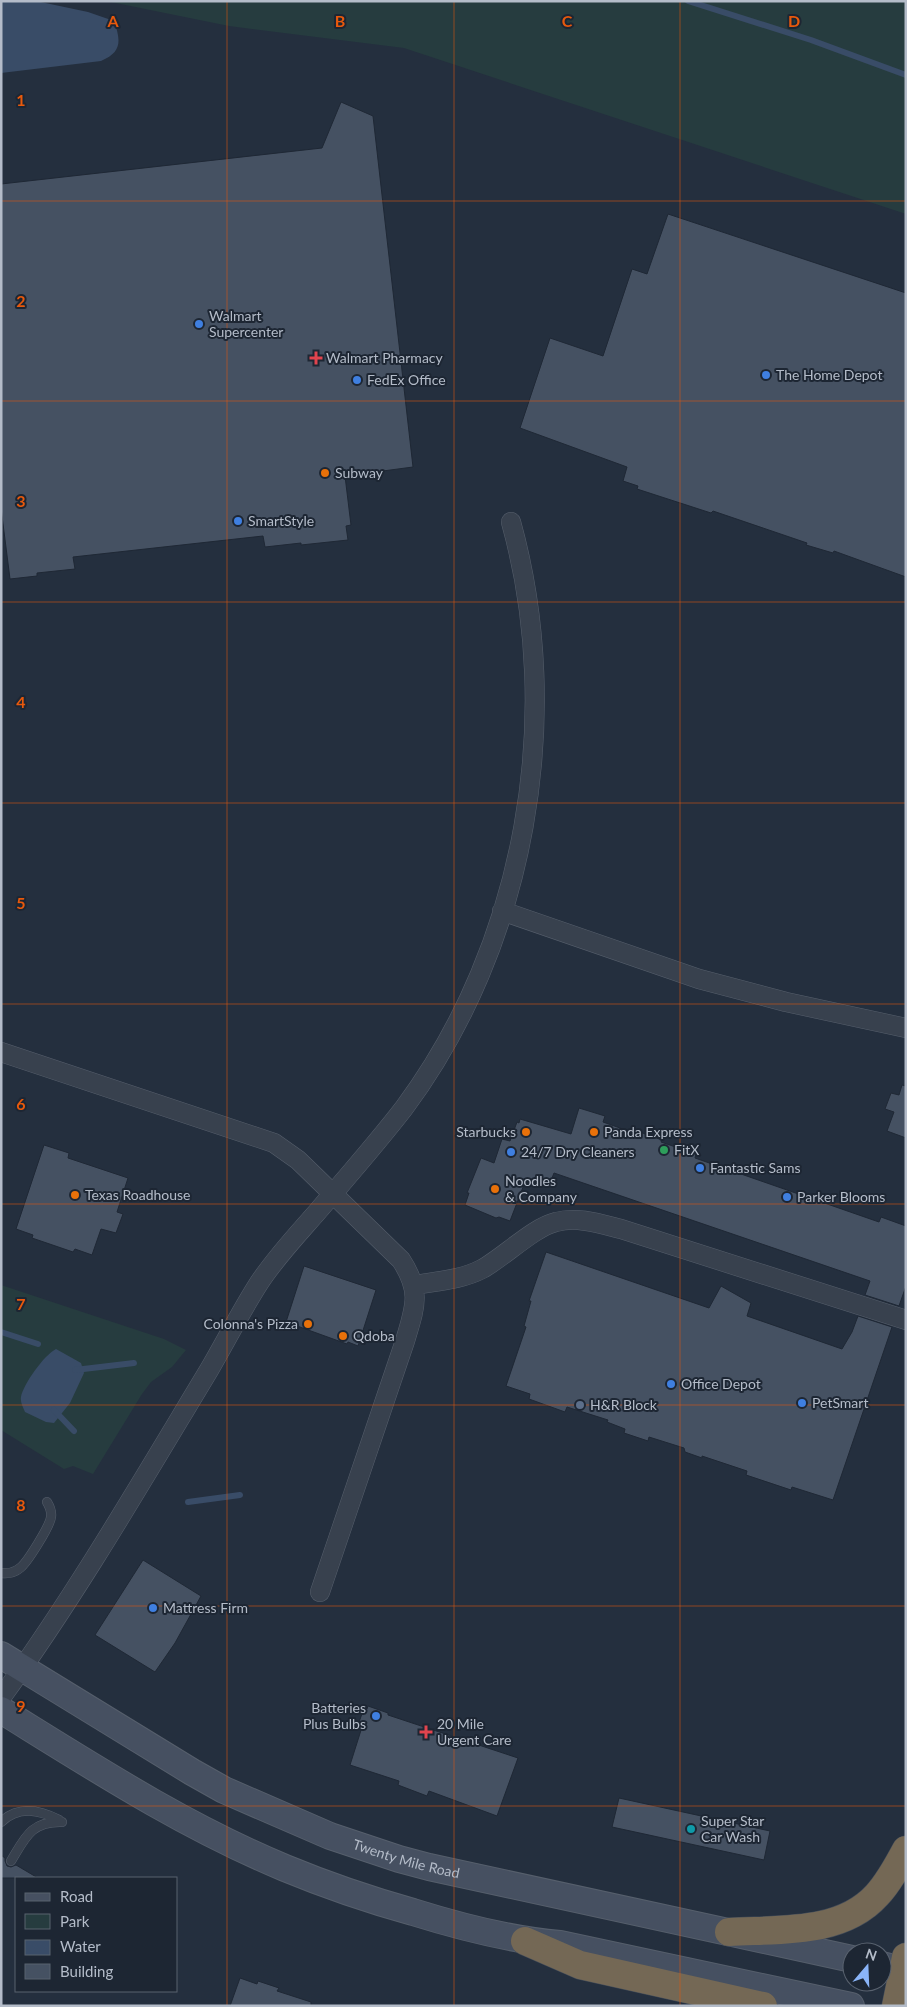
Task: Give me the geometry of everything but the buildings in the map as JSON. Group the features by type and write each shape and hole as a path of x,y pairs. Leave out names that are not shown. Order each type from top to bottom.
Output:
{"highway":[{"path":"729,1932 810,1927 848,1917 868,1904 885,1886 906,1850"},
{"path":"525,1941 580,1965 763,2006"},
{"path":"896,2006 899,1966"}],"main road":[{"name":"Twenty Mile Road","path":"12,1661 224,1790 330,1836 399,1860 842,1957"},
{"path":"1,1710 154,1802 222,1838 284,1868 404,1910 525,1941 560,1944 851,2006"}],"street":[{"path":"1,1698 12,1661 122,1514 261,1280 294,1237 404,1108 435,1060 472,992 486,960 517,856 526,812 534,729 533,668 529,618 522,567 511,522"},
{"path":"502,911 699,979 778,1000 906,1028"},
{"path":"1,1052 274,1143 289,1153 332,1194 401,1260 410,1273 414,1285 415,1303 405,1341 320,1592"},
{"path":"414,1285 452,1279 481,1269 545,1226 557,1221 568,1220 594,1222 621,1229 906,1320"}],"lane":[{"path":"1,1573 10,1574 16,1571 28,1559 51,1520 47,1502"},
{"path":"1,1822 6,1817 23,1810 45,1813 62,1822 41,1824 32,1830 11,1862"}],"green space":[{"path":"106,1 906,1 906,214 404,48 229,26"},
{"path":"1,1285 164,1339 186,1350 172,1367 151,1382 142,1394 93,1474 73,1466 64,1469 1,1430"}],"water":[{"path":"1,1 36,1 88,12 114,21 118,34 116,50 108,58 101,61 1,73"},
{"path":"56,1349 81,1363 84,1373 70,1403 54,1423 46,1422 25,1412 21,1399 26,1385 35,1371 46,1357"}],"waterway":[{"path":"688,1 811,40 906,75"},
{"path":"1,1332 38,1344"},
{"path":"75,1370 134,1363"},
{"path":"54,1410 74,1431"},
{"path":"188,1502 240,1495"}],"place":[{"name":"Walmart Supercenter","path":"199,324"},
{"name":"Walmart Pharmacy","path":"316,358"},
{"name":"The Home Depot","path":"766,375"},
{"name":"FedEx Office","path":"357,380"},
{"name":"Subway","path":"325,473"},
{"name":"SmartStyle","path":"238,521"},
{"name":"Starbucks","path":"526,1132"},
{"name":"Panda Express","path":"594,1132"},
{"name":"FitX","path":"664,1150"},
{"name":"24/7 Dry Cleaners","path":"511,1152"},
{"name":"Fantastic Sams","path":"700,1168"},
{"name":"Noodles & Company","path":"495,1189"},
{"name":"Texas Roadhouse","path":"75,1195"},
{"name":"Parker Blooms","path":"787,1197"},
{"name":"Colonna's Pizza","path":"308,1324"},
{"name":"Qdoba","path":"343,1336"},
{"name":"Office Depot","path":"671,1384"},
{"name":"PetSmart","path":"802,1403"},
{"name":"H&R Block","path":"580,1405"},
{"name":"Mattress Firm","path":"153,1608"},
{"name":"Batteries Plus Bulbs","path":"376,1716"},
{"name":"20 Mile Urgent Care","path":"426,1732"},
{"name":"Super Star Car Wash","path":"691,1829"}]}
